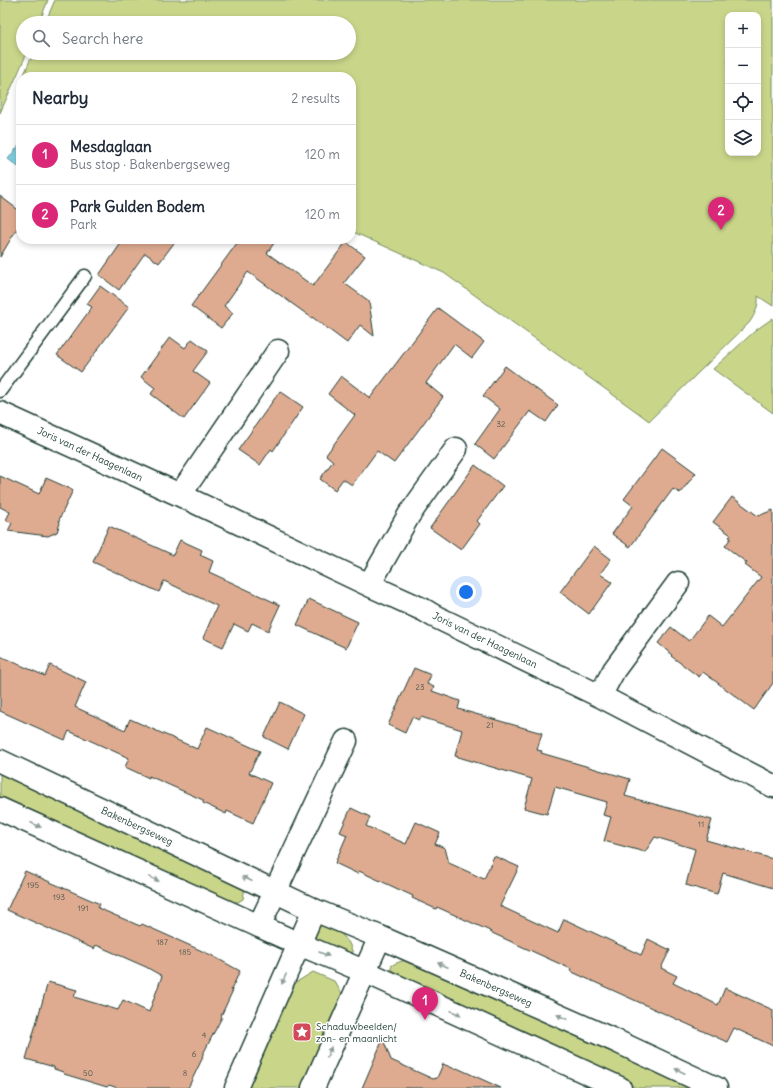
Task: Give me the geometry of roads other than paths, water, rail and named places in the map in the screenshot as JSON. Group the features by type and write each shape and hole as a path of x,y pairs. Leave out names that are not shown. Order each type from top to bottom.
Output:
{"street":[{"path":"180,495 278,351"},
{"name":"Joris van der Haagenlaan","path":"0,413 180,495 368,585 424,610 600,696 773,786"},
{"path":"368,585 409,516 456,449"},
{"path":"600,696 614,670 678,583"},
{"path":"259,926 346,741"},
{"name":"Bakenbergseweg","path":"0,761 314,910 380,937 616,1041 716,1088"},
{"path":"0,809 299,944 366,972 620,1088"},
{"path":"236,1088 314,910"},
{"path":"313,1088 366,972 380,937"}],"lane":[{"path":"0,391 85,276"}],"water":[{"path":"16,149 16,165 8,159"}],"place":[{"name":"Park Gulden Bodem","path":"721,230"},
{"name":"Mesdaglaan","path":"425,1020"},
{"name":"Schaduwbeelden/ zon- en maanlicht","path":"302,1032"}]}
